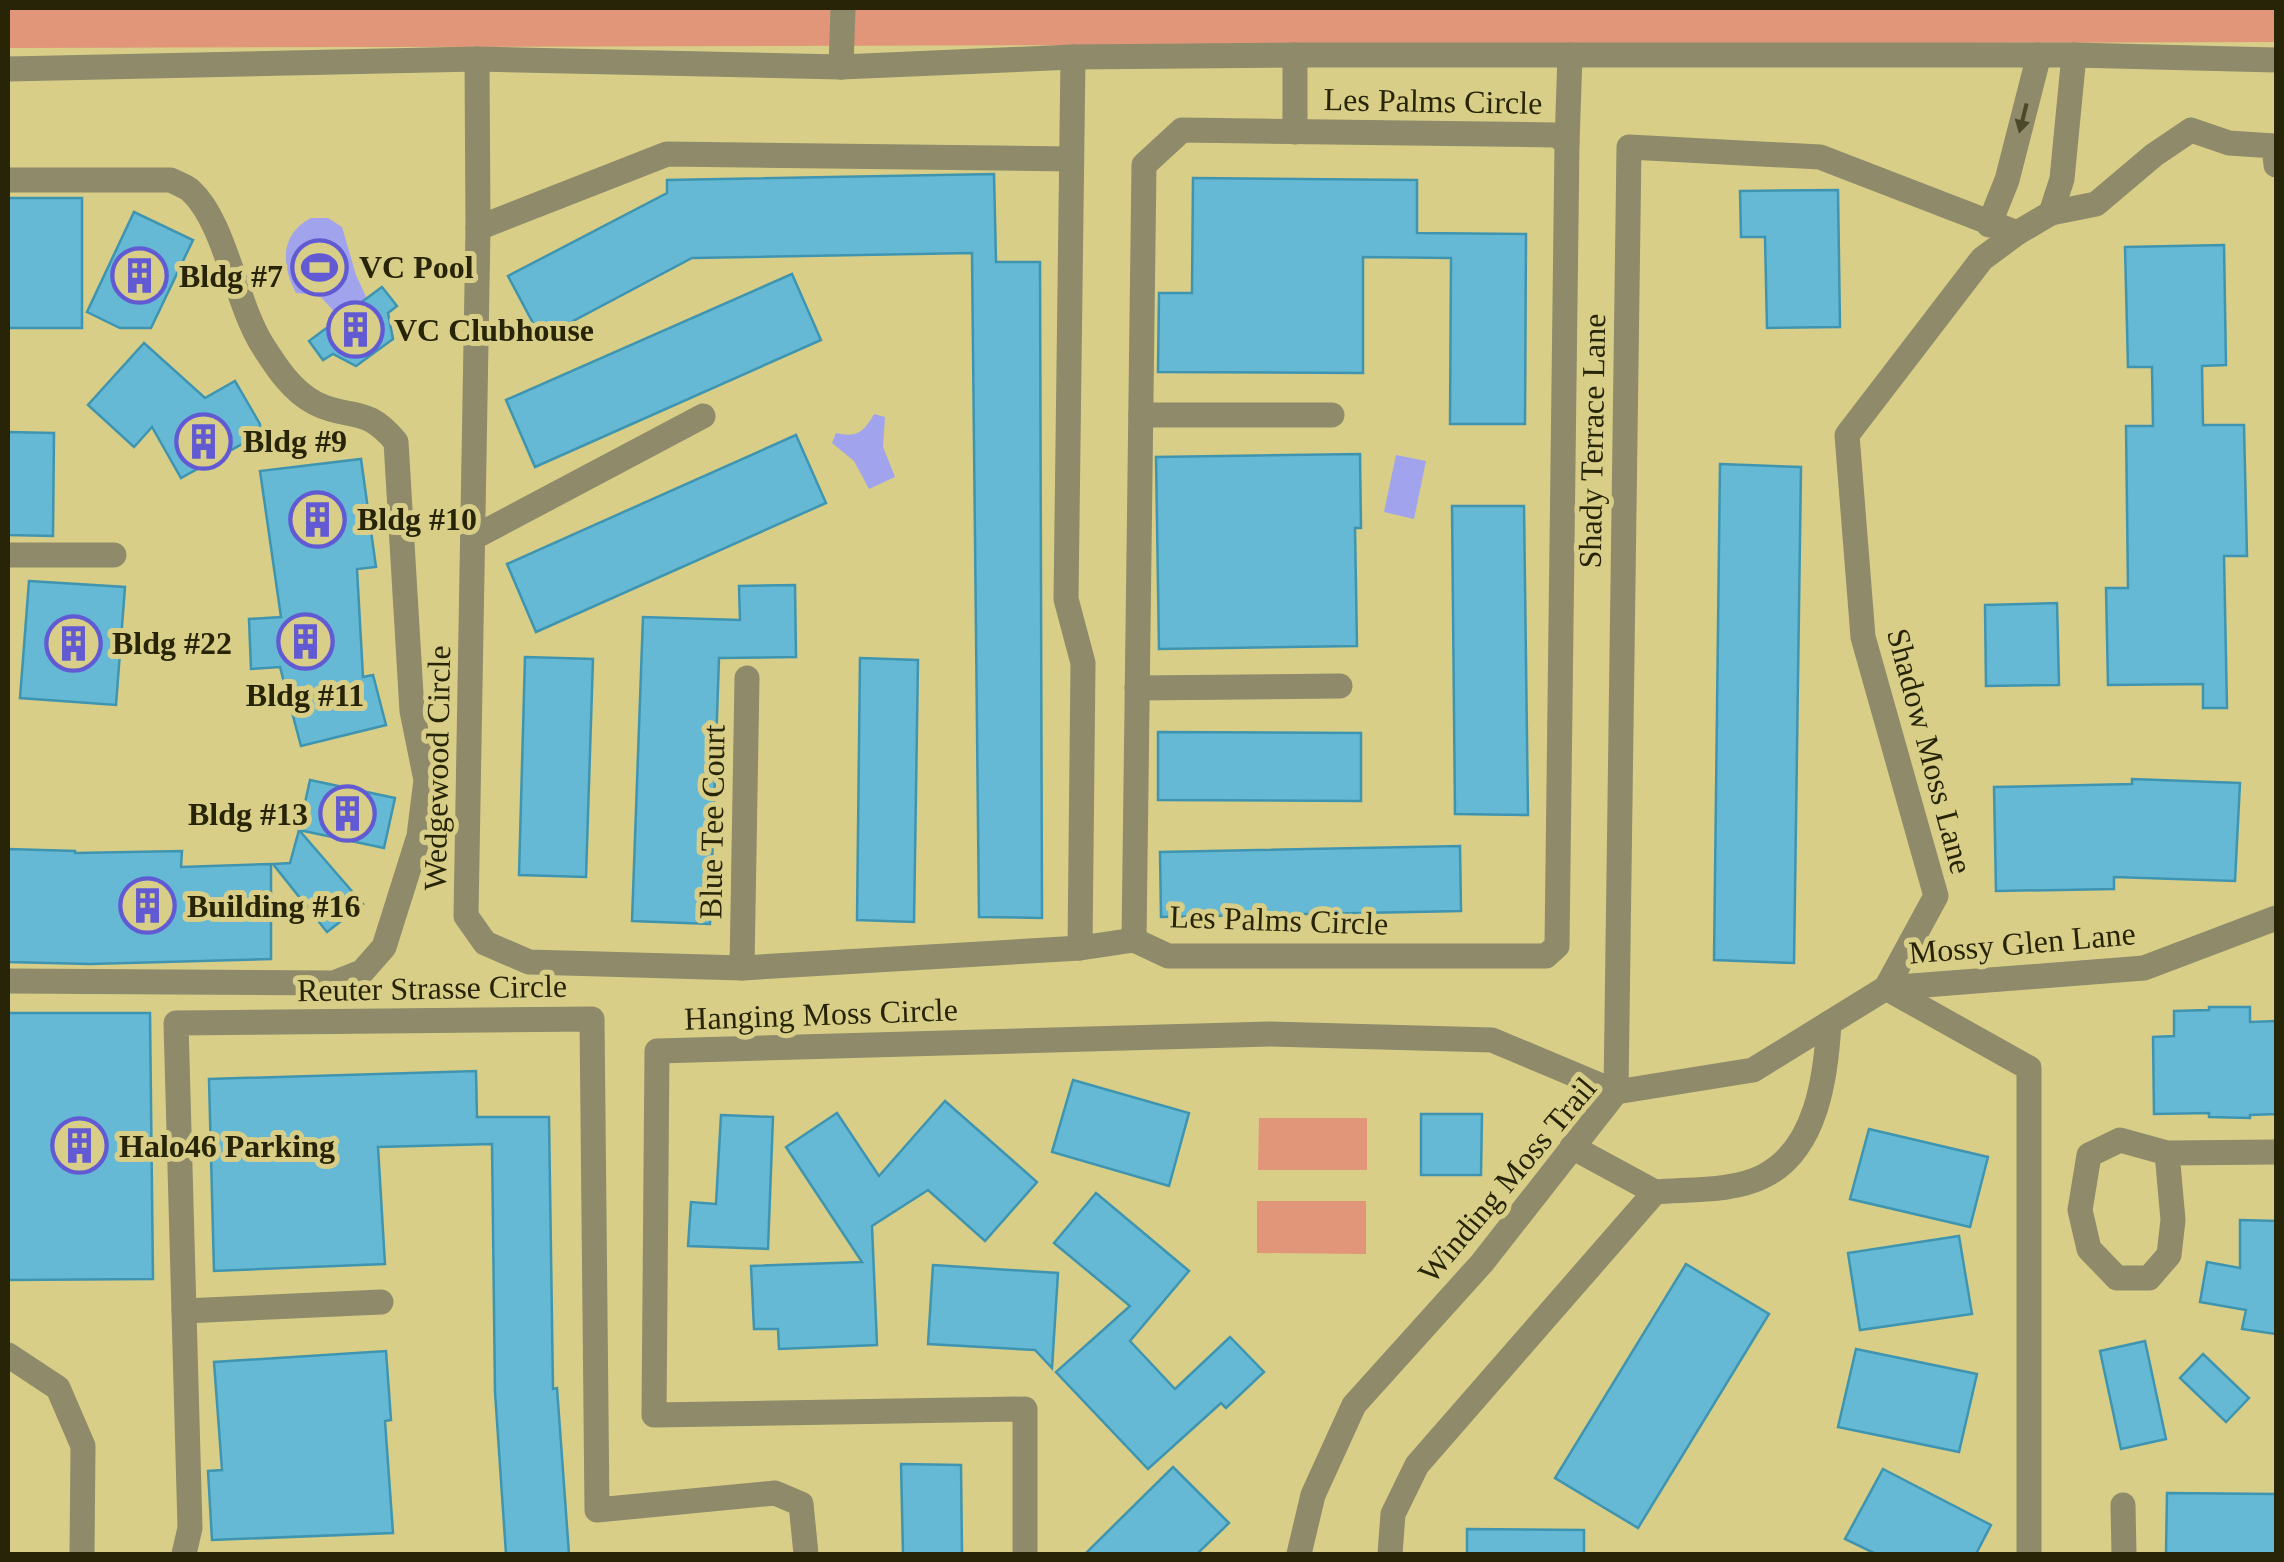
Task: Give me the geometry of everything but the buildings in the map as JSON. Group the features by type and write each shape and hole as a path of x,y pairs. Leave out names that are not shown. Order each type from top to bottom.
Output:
{"street":[{"path":"841,67 843,8"},
{"path":"2039,54 2006,180 1981,221 2018,233 2052,213 2096,204 2154,155 2191,130 2229,143 2274,146 2276,165"},
{"path":"8,69 477,59 841,67 1073,57 1295,55 2039,54 2276,60"},
{"name":"Les Palms Circle","path":"1295,55 1296,132"},
{"name":"Les Palms Circle","path":"1567,143 1556,134 1182,130 1144,166 1134,940 1168,956 1546,956 1558,946 1570,55"},
{"path":"2052,213 2062,179 2074,55"},
{"path":"1073,57 1066,599 1083,663 1080,948"},
{"name":"Wedgewood Circle","path":"477,59 478,228 466,916 485,944 528,962 742,968 1080,948 1134,940"},
{"name":"Shady Terrace Lane","path":"1616,1092 1629,147 1820,157 1981,221"},
{"path":"478,228 667,154 1071,159"},
{"path":"8,180 171,180 190,190 205,208 242,307 282,374 296,390 317,404 362,414 382,424 396,442 412,711 426,780 419,836 400,889 394,922 384,947 362,972 334,983 8,980"},
{"name":"Shadow Moss Lane","path":"1886,988 1936,896 1863,637 1847,436 1982,259 2018,233"},
{"path":"1141,415 1332,416"},
{"path":"473,538 704,416"},
{"path":"8,555 114,556"},
{"name":"Blue Tee Court","path":"742,968 747,678"},
{"path":"1138,688 1340,686"},
{"name":"Mossy Glen Lane","path":"1886,988 2144,968 2276,918"},
{"path":"1886,988 2029,1068 2029,1554"},
{"name":"Winding Moss Trail","path":"1299,1554 1313,1496 1354,1405 1482,1264 1616,1092 1754,1070 1886,988"},
{"name":"Reuter Strasse Circle","path":"184,1554 190,1528 176,1023 592,1020 597,1510 776,1493 801,1504 806,1554"},
{"path":"1572,1147 1655,1192 1738,1184 1762,1177 1781,1165 1814,1114 1827,1065 1829,1023"},
{"name":"Hanging Moss Circle","path":"1025,1554 1025,1409 654,1415 657,1051 1270,1034 1492,1040 1616,1092"},
{"path":"2167,1153 2173,1220 2169,1255 2149,1278 2118,1278 2089,1249 2080,1210 2089,1156 2120,1140 2167,1153 2276,1152"},
{"path":"1390,1554 1392,1514 1417,1465 1655,1192"},
{"path":"184,1311 381,1302"},
{"path":"8,1355 58,1388 84,1446 82,1554"},
{"path":"2123,1506 2124,1554"}],"shaded area":[{"path":"8,8 2276,8 2276,42 8,48"},
{"path":"1259,1118 1367,1118 1367,1170 1258,1170"},
{"path":"1257,1201 1366,1201 1366,1254 1257,1253"}],"water":[{"name":"VC Pool","path":"311,218 328,218 342,227 367,299 340,318 319,295 296,293 288,272 289,241"},
{"path":"874,414 885,417 883,447 895,477 869,489 854,461 832,443 836,433 859,432"},
{"path":"1396,455 1426,461 1414,519 1384,512"}],"place":[{"name":"VC Pool","path":"320,267"},
{"name":"Bldg #7","path":"140,276"},
{"name":"VC Clubhouse","path":"355,330"},
{"name":"Bldg #9","path":"204,441"},
{"name":"Bldg #10","path":"318,519"},
{"name":"Bldg #11","path":"305,641"},
{"name":"Bldg #22","path":"73,643"},
{"name":"Bldg #13","path":"347,814"},
{"name":"Building #16","path":"148,906"},
{"name":"Halo46 Parking","path":"80,1146"}]}
